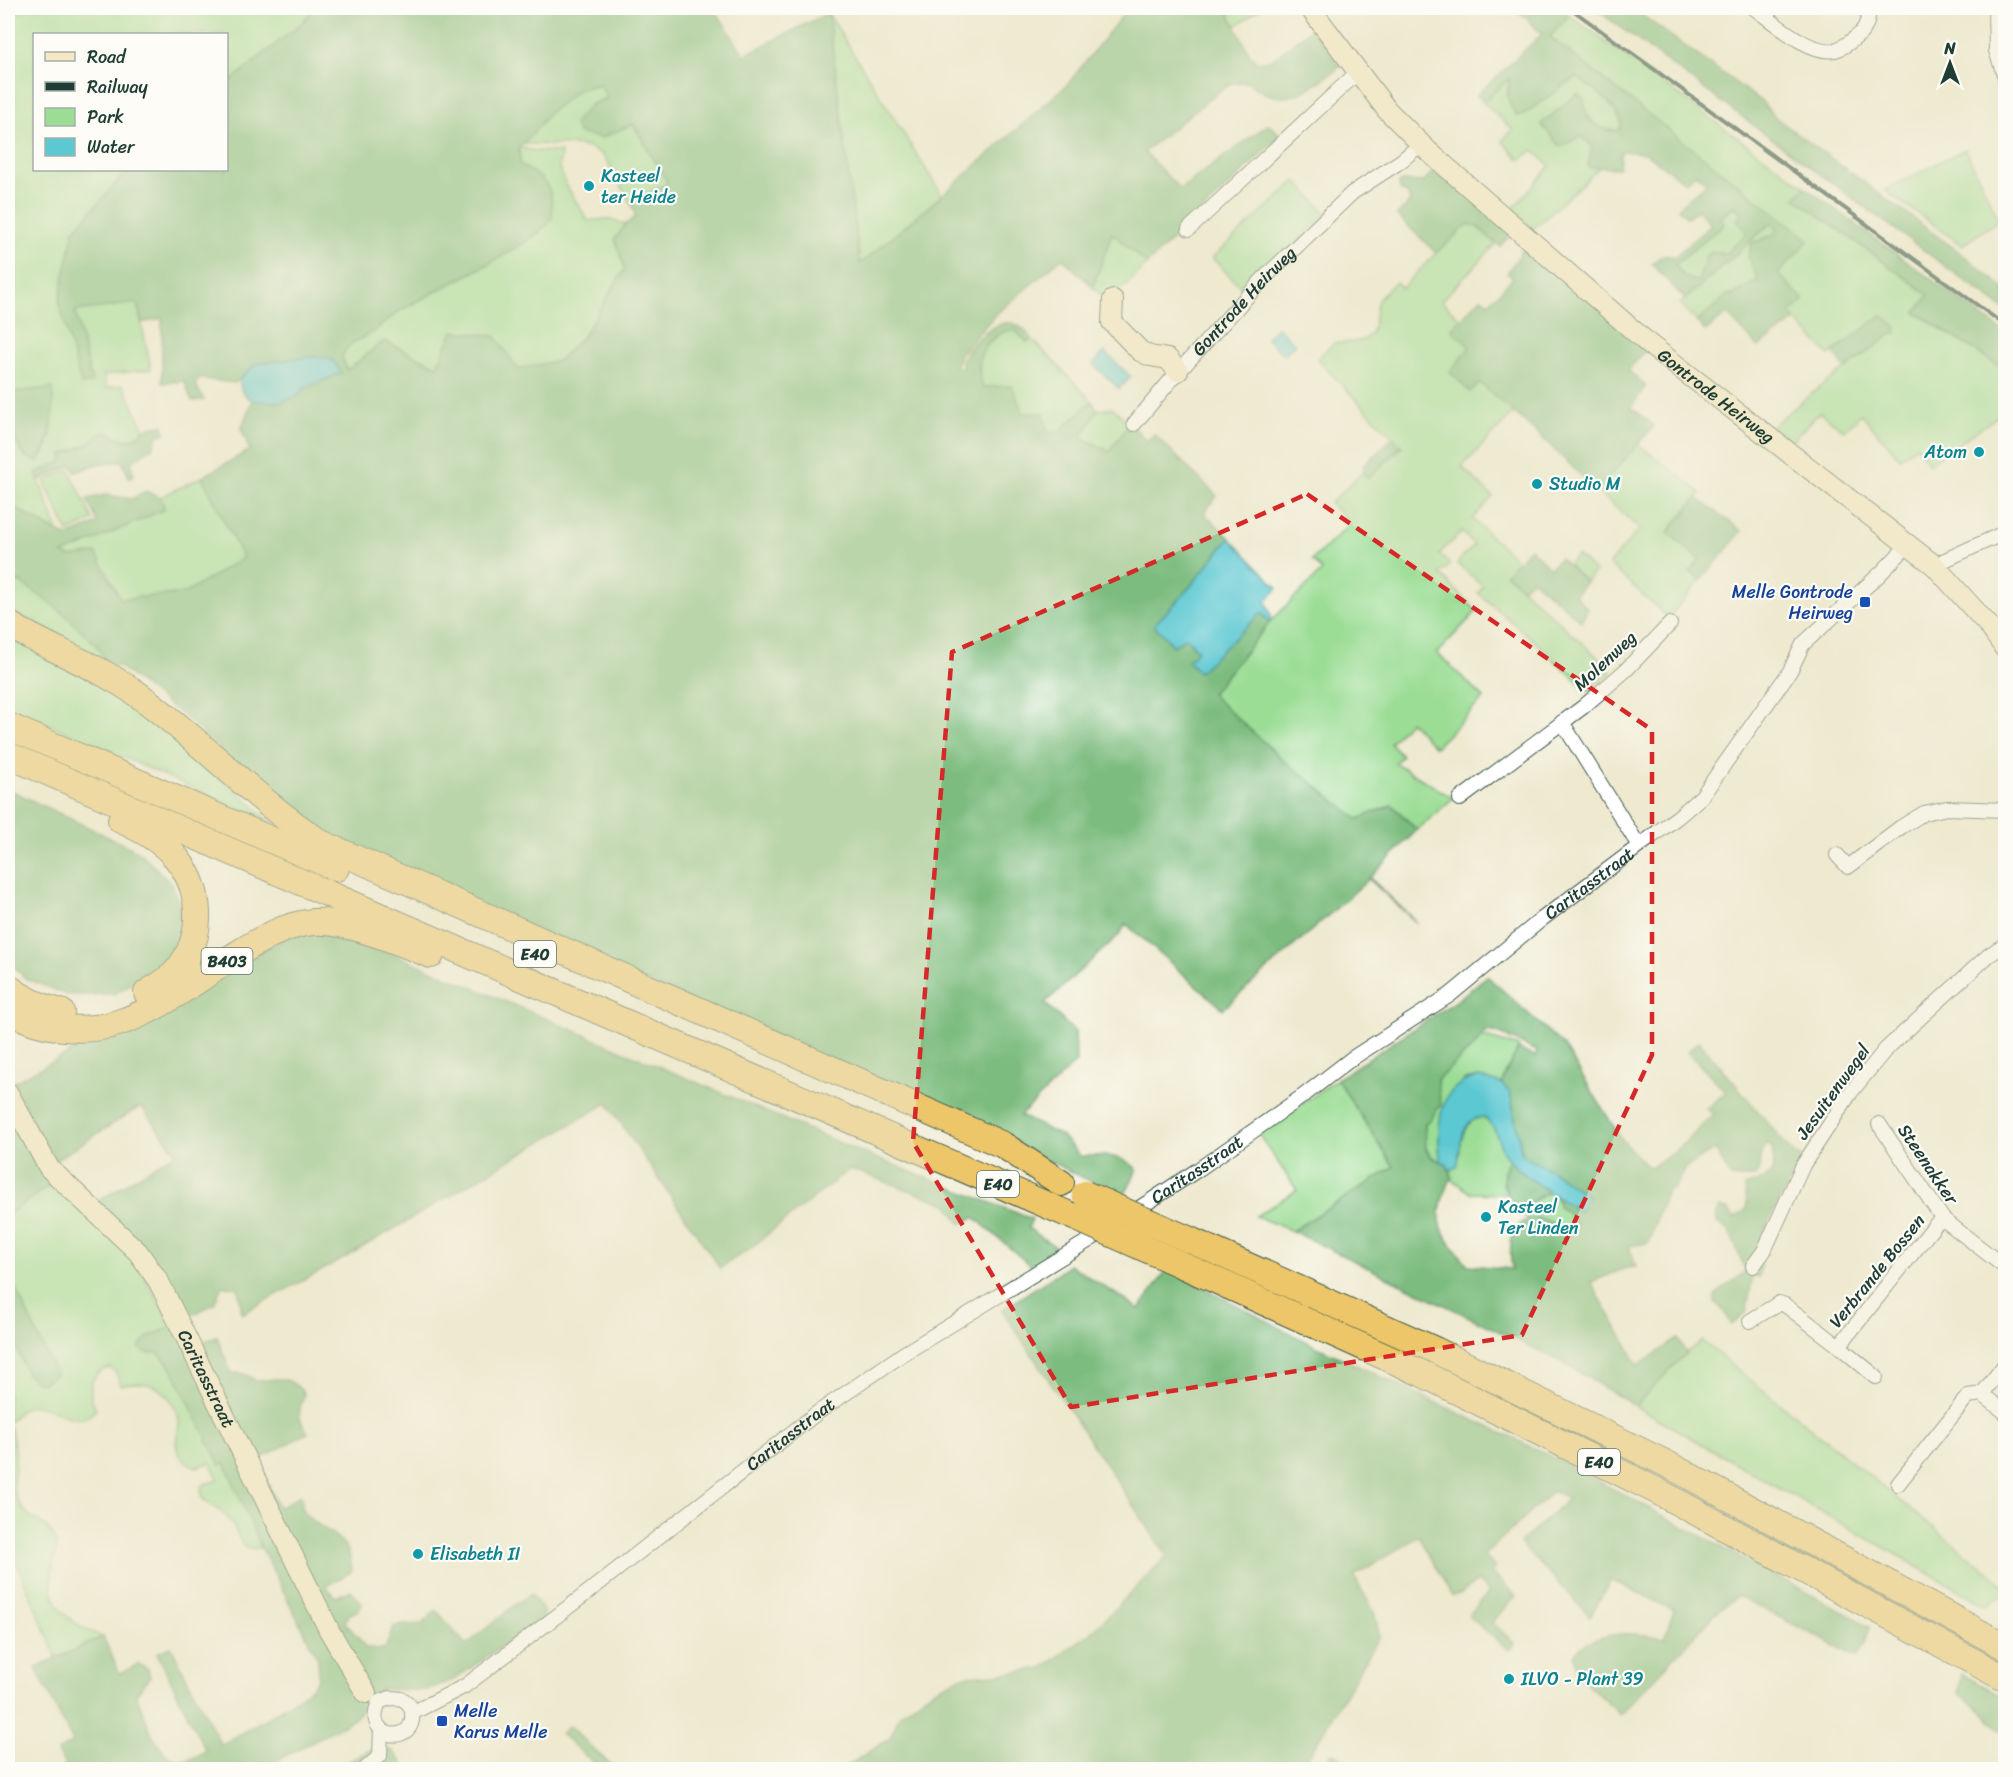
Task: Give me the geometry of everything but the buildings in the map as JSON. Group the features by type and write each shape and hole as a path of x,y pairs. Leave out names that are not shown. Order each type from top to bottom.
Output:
{"highway":[{"path":"8,624 102,672 140,696 288,822 321,843 1003,1145 1061,1184"},
{"name":"E40","path":"8,726 1085,1194 1435,1350 1667,1464 2006,1647"},
{"name":"E40","path":"8,755 1072,1216 1421,1373 1644,1484 2006,1679"},
{"name":"B403","path":"8,768 86,803 153,838 172,853 188,875 195,892 198,913 194,943 176,972 141,998 118,1007 94,1013 64,1013 39,1006 8,987"},
{"name":"B403","path":"8,1010 37,1023 62,1028 90,1028 118,1023 144,1012 262,939 287,928 314,922 368,932 451,963 504,969"}],"street":[{"name":"Gontrode Heirweg","path":"1310,8 1387,110 1421,144 1650,345 1934,565 1984,620 2006,650"},
{"path":"1754,8 1806,45 1822,50 1836,50 1858,36 1866,27 1868,10"},
{"path":"1995,8 1996,51 2006,80"},
{"path":"1189,229 1358,72"},
{"name":"Gontrode Heirweg","path":"1134,424 1178,371 1264,278 1352,193 1401,161 1421,144"},
{"path":"1113,300 1112,322 1116,328 1140,351 1150,356 1168,359 1178,371"},
{"path":"1934,565 2006,532"},
{"name":"Caritasstraat","path":"412,1713 465,1686 818,1413 903,1354 1093,1239 1209,1162 1351,1059 1450,996 1542,919 1680,816 1702,796 1790,671 1803,644 1880,574 1908,545"},
{"name":"Molenweg","path":"1460,799 1626,670 1670,624"},
{"path":"1562,722 1639,846"},
{"path":"1837,855 1848,867 1901,827 1924,813 1947,808 2006,810"},
{"name":"Jesuitenwegel","path":"1753,1266 1764,1251 1803,1165 1851,1092 1886,1049 1989,955 2006,944"},
{"name":"Caritasstraat","path":"8,1094 49,1168 138,1252 159,1282 330,1632 373,1698"},
{"name":"Steenakker","path":"1879,1124 1943,1220 2006,1268"},
{"name":"Verbrande Bossen","path":"1839,1346 1935,1225 1943,1220"},
{"name":"Verbrande Bossen","path":"1750,1320 1779,1303 1785,1305 1876,1377"},
{"path":"1898,1484 1975,1395 2006,1363"},
{"path":"1975,1395 2006,1413"},
{"path":"373,1698 404,1700 410,1706 412,1713 412,1722 407,1730 398,1734 389,1734 376,1722 373,1698"},
{"path":"364,1770 380,1756 381,1729"}],"highlighted area":[{"path":"1307,494 1652,730 1652,1055 1522,1335 1071,1407 913,1142 952,652"}],"green space":[{"path":"31,8 314,8 303,22 228,83 228,33 33,33 33,171 127,171 74,231 59,301 82,385 92,383 75,311 137,303 151,369 104,375 106,388 123,385 145,431 129,439 103,433 88,444 62,455 64,461 36,473 59,533 12,506 8,507 8,414 25,457 43,454 50,439 53,423 25,391 8,392 8,17"},
{"path":"314,8 462,8 464,10 714,8 744,55 828,13 860,264 922,213 1067,85 1128,8 1226,8 1250,55 1256,62 1272,60 1312,28 1340,67 1306,90 1285,97 1273,96 1247,82 1232,83 1144,152 1180,189 1269,124 1281,135 1147,264 1112,233 1093,287 1062,258 995,315 960,354 956,367 962,368 966,353 990,330 1004,323 1017,325 1032,339 1027,342 1015,330 995,337 985,348 979,361 979,373 983,387 1012,386 1023,413 1044,413 1047,431 1060,431 1092,401 1098,410 1081,438 1109,451 1130,424 1147,441 1154,434 1217,496 1204,513 1230,538 1184,594 1154,625 1174,646 1185,637 1198,651 1261,613 1270,622 1211,694 1282,759 1358,819 1392,805 1417,830 1370,878 1417,923 1369,879 1223,1009 1126,924 1120,934 1045,1003 1075,1032 1076,1062 1020,1116 1062,1136 1080,1156 1118,1158 1131,1165 1137,1170 1123,1197 1002,1138 312,834 191,722 121,668 106,661 97,646 61,611 20,582 8,577 8,507 12,506 54,531 67,536 98,523 87,499 105,495 132,499 146,491 160,497 165,509 63,554 71,557 96,553 121,599 186,593 243,558 202,477 250,450 241,429 252,401 282,402 297,396 307,387 341,373 310,357 256,364 235,383 201,379 195,383 204,400 192,401 184,381 162,383 162,318 142,323 137,303 75,311 92,383 81,385 59,301 74,230 127,171 228,171 228,83 303,22","holes":["600,84 607,98 590,105 574,123 578,133 601,138 633,124 668,183 630,202 636,216 626,224 615,239 625,269 584,335 558,361 518,369 495,336 453,331 437,366 384,341 347,370 342,357 350,344 376,330 401,310 507,253 544,228 552,216 550,192 544,181 520,164 519,147 532,135 548,114 579,89"]},
{"path":"1226,8 1261,8 1236,26"},
{"path":"1515,8 1558,8 1569,15 1550,37 1809,240 1778,274 1804,300 1790,313 1796,320 1758,347 1727,314 1705,331 1697,322 1729,294 1732,296 1758,280 1748,255 1752,243 1773,235 1778,229 1771,223 1685,299 1652,264 1662,256 1674,257 1711,225 1698,210 1687,218 1678,208 1707,183 1696,174 1685,182 1645,153 1621,151 1619,168 1588,167 1592,146 1581,136 1561,147 1541,124 1577,94 1583,98 1588,119 1607,131 1619,130 1622,123 1618,115 1608,102 1591,87 1576,77 1523,115 1517,116 1508,98 1510,78 1483,102 1477,95 1542,34","holes":["1734,206 1743,214 1737,220 1747,233 1727,253 1707,254 1698,281 1682,274 1675,264 1724,224 1720,218"]},
{"path":"1594,8 1632,8 1762,102 1776,118 1966,257 2005,289 2005,310"},
{"path":"828,13 942,195 860,264"},
{"path":"1569,15 1805,187 1796,198 1929,295 1916,313 2005,370 2005,411 1929,464 1917,446 1900,458 1861,414 1844,431 1820,412 1791,442 1772,426 1890,335 1896,333 1882,315 1829,355 1790,314 1778,274 1809,240 1549,37"},
{"path":"1576,77 1608,102 1622,124 1619,130 1610,130 1596,125 1577,94 1541,124 1581,136 1593,147 1588,166 1600,167 1533,229 1513,209 1550,166 1533,150 1520,160 1502,141 1513,130 1483,102 1510,78 1507,92 1517,116 1523,115"},
{"path":"600,84 607,98 590,105 601,138 633,124 668,183 630,202 608,162 597,151 577,146 523,143 547,114 579,89"},
{"path":"519,147 534,151 561,152 559,168 566,185 588,221 606,219 626,224 615,239 625,269 584,335 558,361 518,369 495,336 437,366 384,341 347,370 342,357 346,346 373,332 401,310 485,266 540,232 542,179 520,164"},
{"path":"1965,149 1999,220 1962,245 1885,190"},
{"path":"1436,167 1513,232 1500,246 1478,227 1468,224 1436,253 1397,215 1410,200 1407,194 1400,190 1399,183 1403,181 1424,182"},
{"path":"1296,181 1327,214 1245,291 1212,258"},
{"path":"1805,187 2005,333 2005,370 1916,312 1929,295 1795,198"},
{"path":"1734,206 1744,214 1748,233 1727,253 1714,252 1698,281 1688,280 1675,265 1724,224 1720,219"},
{"path":"1771,223 1779,229 1773,235 1766,237 1758,280 1732,297 1729,294 1697,322 1680,304"},
{"path":"1468,224 1477,227 1496,244 1441,301 1461,319 1452,329 1471,347 1480,383 1514,412 1462,467 1493,497 1472,519 1518,561 1506,574 1603,662 1611,673 1588,691 1478,593 1483,586 1457,563 1474,545 1462,532 1439,554 1450,565 1440,574 1477,611 1437,653 1484,698 1435,747 1410,721 1390,743 1402,756 1395,763 1453,798 1417,830 1392,805 1358,820 1282,759 1210,694 1270,622 1322,571 1312,560 1351,523 1330,503 1363,472 1368,478 1402,447 1317,359 1334,343 1357,342 1367,337 1374,326 1377,304 1382,295 1396,282 1402,288"},
{"path":"1112,232 1147,264 1120,289 1100,294 1093,287"},
{"path":"1526,245 1647,349 1628,370 1646,386 1631,407 1654,426 1597,491 1535,431 1480,383 1470,392 1450,372 1470,347 1451,329 1481,298 1489,303 1513,278 1507,273"},
{"path":"1882,315 1897,327 1896,333 1890,335 1846,369 1833,352"},
{"path":"1006,330 1015,330 1027,342 1032,339 1092,401 1060,431 1046,431 1023,413 982,387 979,367 982,354 990,342"},
{"path":"53,388 50,435 38,462 25,456 17,443 8,407 8,392"},
{"path":"1113,408 1130,424 1109,451 1081,437 1098,410"},
{"path":"162,425 166,433 157,436 153,447 131,462 134,475 129,478 122,461 97,464 76,472 71,465 39,480 36,473 63,461 62,455 88,444 103,433 107,432 124,440 131,440 150,427"},
{"path":"1393,438 1402,446 1368,478 1363,472 1365,468 1363,465"},
{"path":"1638,444 1701,493 1668,532 1700,560 1690,572 1701,580 1668,618 1609,564 1640,529 1597,491"},
{"path":"69,469 93,520 68,532 44,481"},
{"path":"202,477 243,558 186,593 120,599 96,553 71,557 62,554 165,509 160,497"},
{"path":"1697,498 1742,531 1701,580 1690,572 1700,559 1668,533"},
{"path":"1530,548 1550,568 1560,558 1586,582 1575,595 1588,609 1581,621 1532,579 1523,588 1506,574"},
{"path":"1577,555 1595,571 1586,582 1568,565"},
{"path":"8,577 50,601 76,623 106,661 8,610"},
{"path":"8,636 139,706 274,824 8,706"},
{"path":"8,789 138,851 173,885 184,925 166,963 114,994 67,995 25,978 8,960"},
{"path":"296,933 344,933 868,1155 1032,1219 1028,1228 1060,1250 1032,1267 974,1217 961,1224 947,1204 850,1169 748,1250 720,1268 607,1103 341,1260 242,1314 238,1287 222,1286 214,1304 186,1318 95,1203 176,1153 141,1106 54,1161 12,1083"},
{"path":"1487,976 1564,1046 1620,1137 1641,1161 1650,1167 1676,1150 1691,1136 1713,1114 1706,1109 1726,1092 1687,1052 1699,1041 1794,1154 1802,1158 1765,1228 1759,1277 1753,1276 1746,1313 1731,1324 1726,1313 1715,1302 1715,1295 1745,1272 1731,1235 1717,1223 1716,1213 1719,1208 1728,1209 1734,1218 1746,1209 1745,1186 1767,1177 1773,1169 1771,1146 1767,1144 1762,1150 1759,1169 1753,1177 1731,1177 1715,1149 1686,1167 1674,1188 1667,1190 1648,1243 1629,1246 1636,1267 1626,1268 1591,1282 1638,1365 1678,1339 1686,1353 1635,1406 1560,1361 1292,1231 1394,1167 1337,1079 1455,1002","holes":["1487,1031 1498,1033 1537,1051 1535,1057 1518,1049 1502,1081 1510,1093 1522,1155 1534,1164 1554,1172 1568,1184 1589,1196 1563,1201 1524,1174 1509,1160 1504,1180 1508,1194 1515,1205 1522,1209 1549,1192 1557,1199 1559,1207 1568,1213 1577,1225 1573,1232 1540,1218 1520,1223 1512,1236 1512,1269 1468,1265 1450,1243 1444,1234 1440,1215 1441,1204 1452,1177 1447,1164 1432,1158 1426,1150 1425,1123 1431,1119 1441,1104 1437,1080"]},
{"path":"1482,1036 1519,1047 1505,1073 1502,1084 1479,1077 1464,1080 1439,1139 1440,1161 1430,1154 1425,1145 1425,1123 1431,1119 1437,1080"},
{"path":"1337,1079 1394,1167 1292,1231 1256,1216 1297,1190 1259,1135"},
{"path":"8,1114 25,1143 54,1182 8,1215"},
{"path":"1482,1117 1492,1125 1509,1160 1503,1177 1507,1194 1471,1193 1451,1179 1449,1170 1457,1167 1465,1129 1474,1119"},
{"path":"54,1182 129,1252 176,1329 157,1352 167,1362 185,1389 220,1465 225,1462 261,1548 244,1547 232,1523 202,1498 201,1488 205,1484 219,1480 210,1463 196,1467 180,1455 176,1444 178,1415 169,1398 158,1388 144,1383 121,1385 116,1372 110,1368 97,1374 91,1384 91,1396 96,1409 89,1416 73,1418 38,1406 30,1406 21,1410 8,1423 8,1325 27,1374 56,1374 8,1273 8,1215"},
{"path":"1549,1192 1557,1199 1559,1207 1569,1213 1577,1225 1573,1232 1538,1218 1531,1220 1517,1211 1515,1207 1522,1209"},
{"path":"1070,1265 1139,1309 1168,1269 1317,1347 1553,1457 1870,1626 1865,1643 1857,1657 1738,1596 1719,1610 1620,1715 1578,1675 1574,1654 1593,1640 1604,1636 1640,1634 1664,1638 1674,1610 1611,1580 1590,1616 1520,1543 1568,1499 1554,1490 1484,1555 1495,1568 1491,1572 1516,1596 1492,1622 1515,1644 1509,1650 1468,1616 1489,1592 1478,1581 1462,1593 1452,1596 1419,1536 1354,1576 1374,1612 1380,1636 1301,1769 841,1770 890,1738 900,1714 933,1690 963,1676 1042,1668 1093,1631 1167,1556 1002,1310"},
{"path":"8,1273 56,1374 43,1383 36,1382 27,1374 8,1325"},
{"path":"168,1329 176,1329 197,1344 217,1337 231,1373 245,1374 256,1381 287,1380 304,1393 300,1415 308,1433 257,1460 279,1508 301,1495 302,1507 306,1515 346,1547 352,1571 326,1586 336,1597 351,1590 361,1603 359,1610 348,1615 345,1623 365,1648 385,1649 394,1626 422,1624 436,1610 466,1645 531,1594 543,1611 543,1618 453,1680 426,1690 383,1689 372,1695 354,1719 261,1769 67,1769 58,1751 73,1742 36,1668 103,1637 120,1674 138,1664 148,1669 150,1677 136,1694 147,1724 159,1746 166,1755 174,1760 183,1761 206,1752 157,1653 171,1647 221,1745 300,1696 316,1682 318,1677 318,1659 260,1545 225,1463 220,1465 169,1363 157,1352 148,1353 139,1348 151,1336"},
{"path":"1702,1341 2005,1585 2005,1593 1987,1606 1635,1406 1686,1353"},
{"path":"9,1427 15,1452 13,1482 15,1496 26,1512 48,1528 55,1539 56,1550 51,1580 57,1603 63,1612 80,1626 103,1637 57,1658 8,1543"},
{"path":"1962,1674 2005,1698 2005,1734 1959,1693"},
{"path":"569,1726 615,1769 601,1769 561,1734"},
{"path":"370,1750 392,1750 402,1762 403,1769 333,1770"},
{"path":"1332,1753 1339,1756 1353,1769 1323,1769"}],"water":[{"path":"1278,327 1295,344 1284,355 1266,338"},
{"path":"1105,352 1131,377 1119,389 1093,364"},
{"path":"310,357 332,360 341,373 307,387 297,396 282,402 252,401 242,392 239,380 256,364"},
{"path":"1230,538 1278,588 1266,601 1271,616 1270,622 1261,613 1199,672 1188,661 1198,650 1185,637 1174,646 1154,625 1184,594"},
{"path":"1479,1077 1502,1084 1510,1093 1522,1155 1589,1195 1579,1212 1519,1170 1505,1155 1491,1124 1482,1117 1474,1119 1465,1129 1457,1167 1449,1170 1447,1164 1440,1161 1440,1121 1447,1098 1465,1081"}],"railway":[{"path":"1570,8 2006,326"}],"place":[{"name":"Kasteel ter Heide","path":"589,186"},
{"name":"Atom","path":"1979,452"},
{"name":"Studio M","path":"1537,484"},
{"name":"Melle Gontrode Heirweg","path":"1865,602"},
{"name":"Kasteel Ter Linden","path":"1486,1217"},
{"name":"Elisabeth II","path":"418,1554"},
{"name":"ILVO - Plant 39","path":"1509,1679"},
{"name":"Melle Karus Melle","path":"442,1721"}]}
